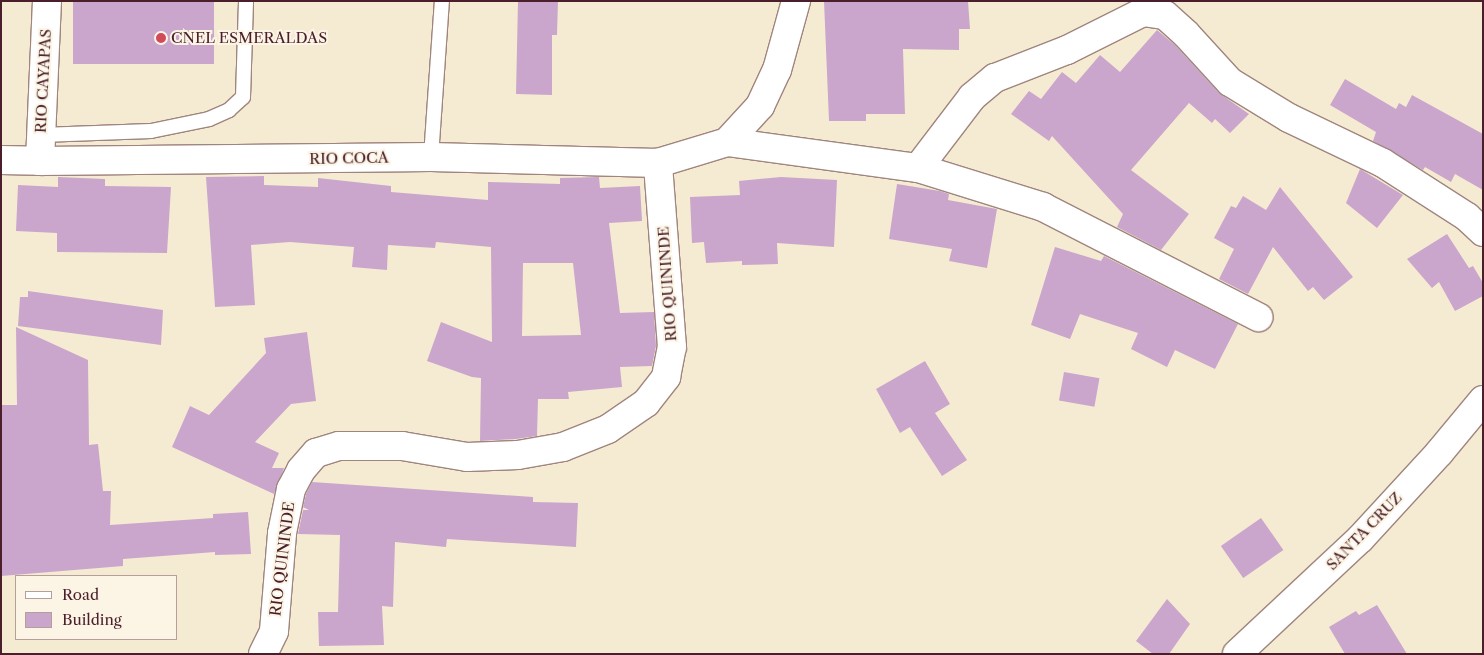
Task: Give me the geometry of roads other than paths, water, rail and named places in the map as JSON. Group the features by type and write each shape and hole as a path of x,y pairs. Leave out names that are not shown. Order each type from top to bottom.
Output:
{"street":[{"name":"RIO CAYAPAS","path":"40,148 47,1"},
{"path":"727,142 760,106 767,92 777,70 796,1"},
{"path":"918,168 950,123 972,97 995,78 1067,50 1143,12 1165,15 1186,34 1230,82 1289,118 1383,163 1467,217 1483,232"},
{"path":"658,163 727,142 918,168 1042,207 1258,317"},
{"name":"RIO COCA","path":"1,160 40,148 658,163"},
{"name":"RIO QUININDE","path":"263,654 274,631 282,533 291,489 301,470 316,453 339,446 402,446 467,457 518,455 563,446 608,428 646,403 666,377 672,347 658,163"},
{"name":"SANTA CRUZ","path":"1237,654 1360,539 1483,400"}],"lane":[{"path":"40,148 151,131 209,119 229,110 243,97 246,1"},
{"path":"431,156 442,1"}],"place":[{"name":"CNEL ESMERALDAS","path":"161,38"}]}
